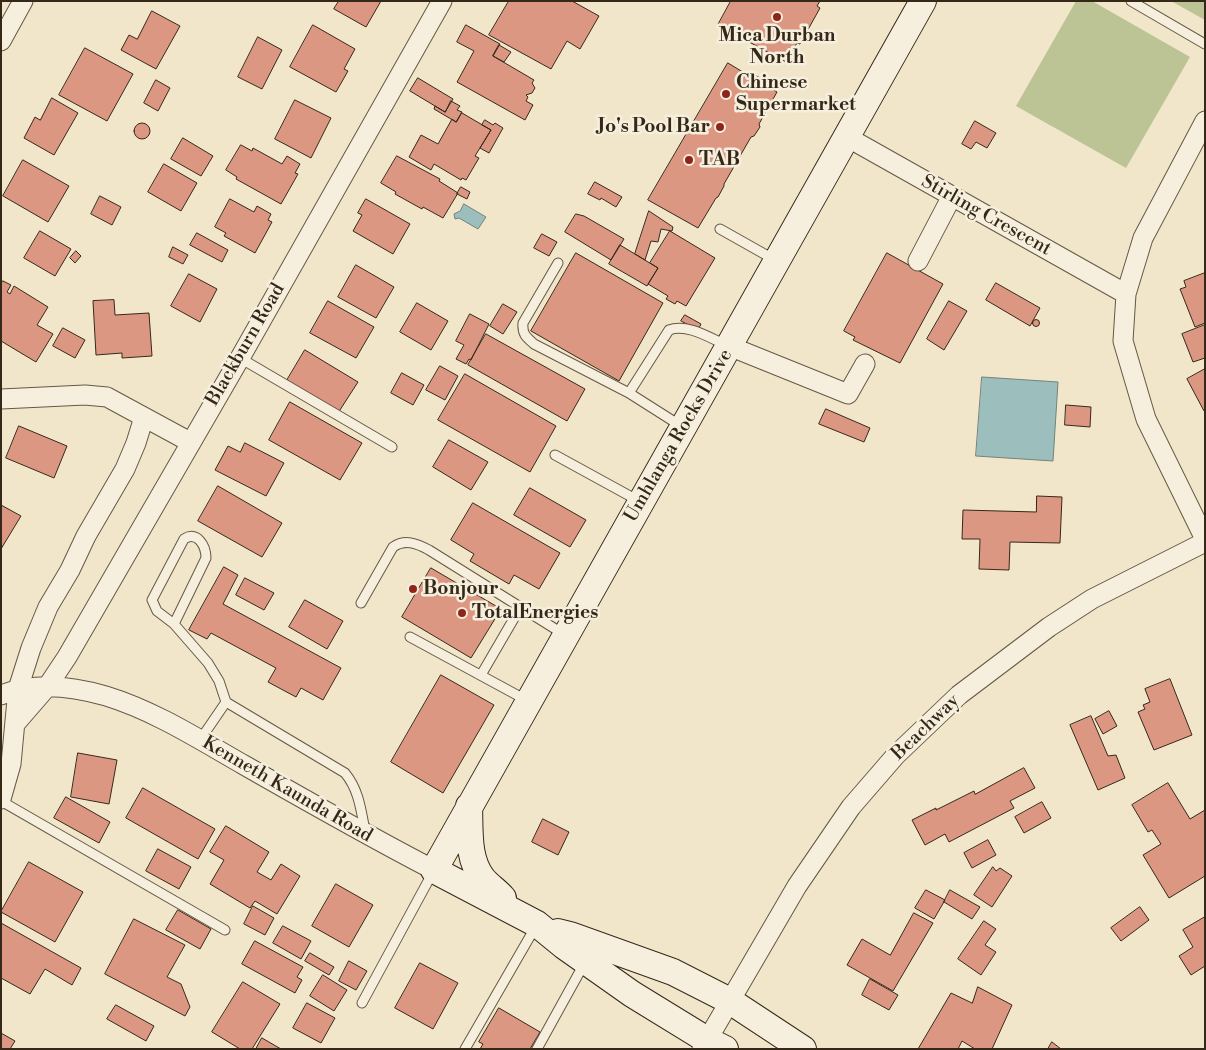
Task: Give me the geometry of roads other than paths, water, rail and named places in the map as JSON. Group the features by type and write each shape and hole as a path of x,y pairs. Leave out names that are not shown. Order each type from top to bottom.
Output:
{"main road":[{"name":"Umhlanga Rocks Drive","path":"434,870 469,805 778,262 922,1"},
{"path":"469,805 470,845 474,864 483,879 535,923"},
{"name":"Kenneth Kaunda Road","path":"434,870 535,923 673,972 730,1000 804,1049"},
{"name":"Kenneth Kaunda Road","path":"535,923 632,994 712,1046"}],"street":[{"path":"1,40 23,1"},
{"name":"Blackburn Road","path":"15,724 47,687 67,657 240,358 442,1"},
{"path":"1205,121 1143,238 1126,294 1123,341 1146,419 1205,540"},
{"name":"Stirling Crescent","path":"847,137 1126,294"},
{"path":"918,261 952,196"},
{"path":"729,346 848,394 865,364"},
{"path":"1,399 85,395 107,397 190,442"},
{"path":"1,800 11,764 15,724 10,692 48,607 125,469 144,416"},
{"name":"Beachway","path":"712,1046 730,1000 797,886 851,807 903,748 959,695 1049,627 1092,599 1205,540"},
{"name":"Kenneth Kaunda Road","path":"10,692 47,687 64,687 106,696 141,710 200,740 365,835 434,870"}],"lane":[{"path":"1132,1 1205,44"},
{"path":"720,229 778,262"},
{"path":"558,263 523,323 522,330 525,337 534,344 629,393 683,427"},
{"path":"629,393 669,330 674,328 688,329 729,346"},
{"path":"240,358 392,447"},
{"path":"555,455 641,502"},
{"path":"174,624 206,558 206,552 201,542 192,536 184,539 153,596 152,600 158,611 174,624 195,647 219,681 226,702 345,773 352,782 360,802 365,835"},
{"path":"361,603 393,548 399,543 407,542 418,544 429,550 566,635"},
{"path":"481,675 520,608"},
{"path":"410,637 528,701"},
{"path":"200,740 226,702"},
{"path":"1,800 225,930"},
{"path":"362,1003 434,870"},
{"path":"464,1049 535,923"},
{"path":"537,1049 586,961"}],"water":[{"path":"464,204 486,217 478,229 459,218 455,219 454,214 460,211"},
{"path":"982,377 1058,382 1053,461 976,456"}],"place":[{"name":"Mica Durban North","path":"777,17"},
{"name":"Chinese Supermarket","path":"726,94"},
{"name":"Jo's Pool Bar","path":"720,127"},
{"name":"TAB","path":"689,160"},
{"name":"Bonjour","path":"413,589"},
{"name":"TotalEnergies","path":"462,613"}]}
